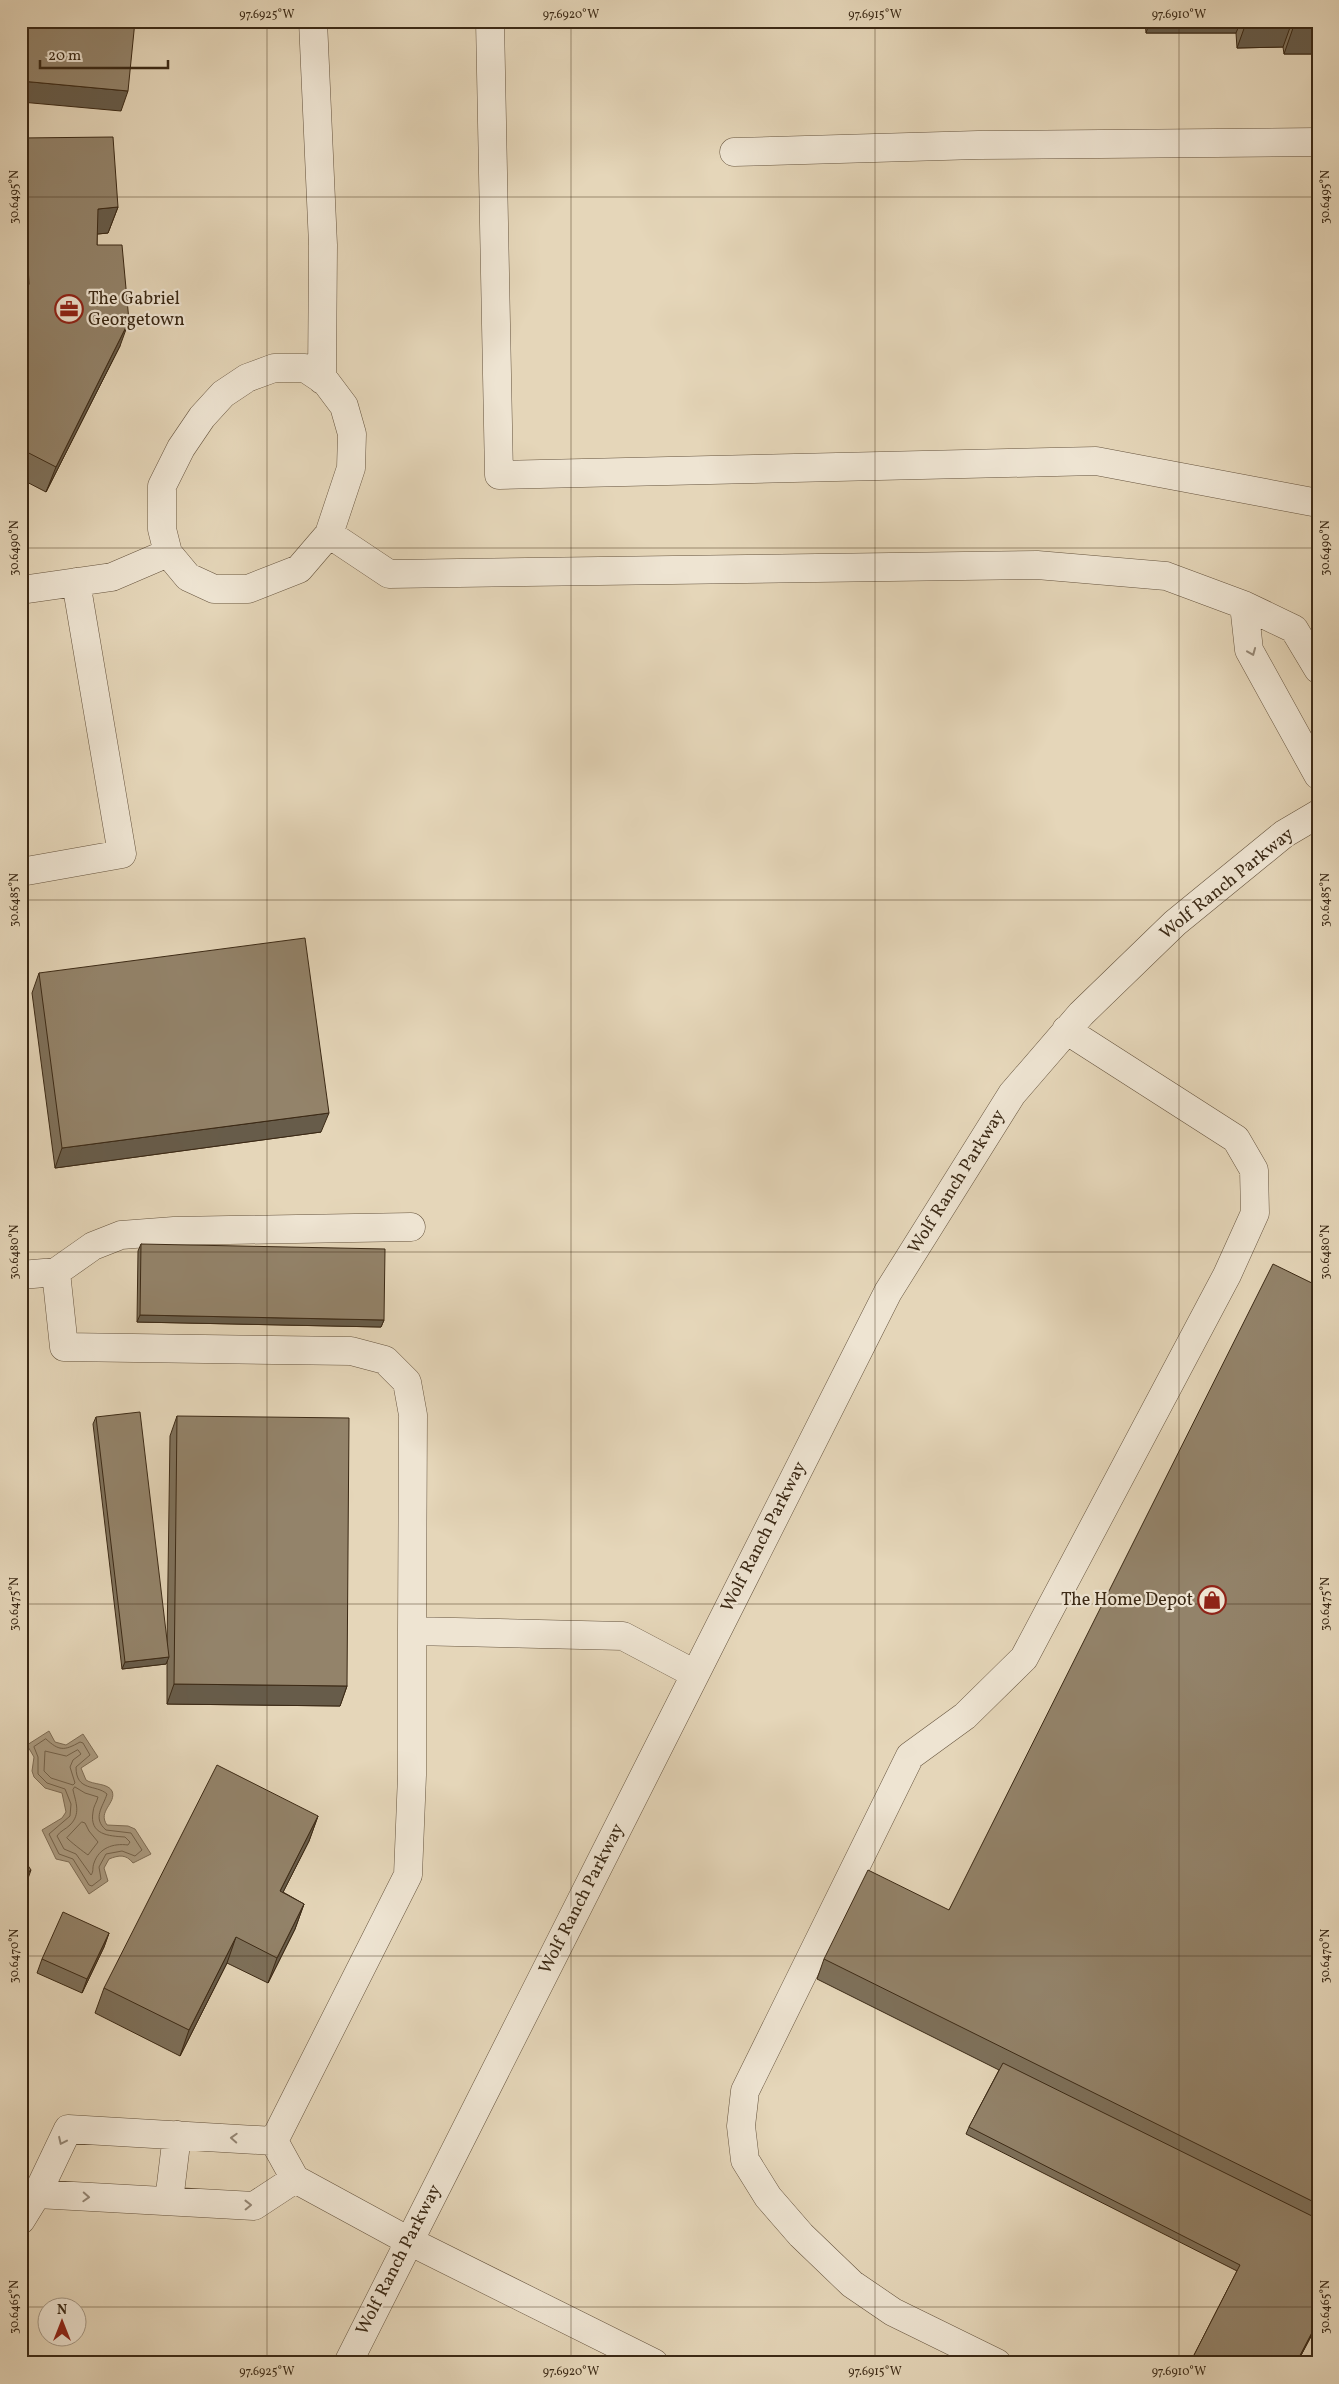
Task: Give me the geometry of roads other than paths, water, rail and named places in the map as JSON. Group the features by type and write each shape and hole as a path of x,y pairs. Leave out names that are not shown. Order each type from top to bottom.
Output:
{"street":[{"path":"313,21 322,245 322,380"},
{"path":"490,21 499,475 1096,461 1318,503"},
{"path":"734,152 978,145 1318,142"},
{"path":"274,368 305,368 322,380 344,406 352,434 350,468 329,534 299,569 248,589 214,589 188,577 168,553 162,529 162,486 181,448 207,411 223,394 247,378 274,368"},
{"path":"329,534 390,574 1037,565 1166,576 1244,605 1294,629 1318,669"},
{"path":"21,590 112,577 168,553"},
{"path":"21,872 122,854 76,582"},
{"path":"1244,605 1249,650 1318,775"},
{"name":"Wolf Ranch Parkway","path":"348,2363 888,1292 1012,1094 1080,1014 1176,923 1284,834 1318,814"},
{"path":"998,2363 893,2312 852,2284 801,2235 768,2197 745,2160 741,2126 745,2091 910,1756 965,1716 1024,1658 1227,1275 1255,1213 1254,1170 1236,1139 1066,1030"},
{"path":"21,1275 56,1272 93,1246 121,1235 174,1231 411,1227"},
{"path":"56,1272 64,1347 350,1351 385,1360 407,1382 413,1415 412,1775 408,1875 274,2141"},
{"path":"412,1631 623,1636 696,1674"},
{"path":"21,2220 37,2194 68,2129 274,2141"},
{"path":"169,2200 176,2135"},
{"path":"274,2141 294,2179 409,2241 654,2363"},
{"path":"37,2194 254,2206 294,2179"}],"water":[{"path":"49,1731 55,1742 66,1745 83,1734 98,1757 81,1768 86,1780 104,1785 112,1791 112,1799 104,1815 107,1825 128,1826 135,1829 151,1854 133,1863 128,1858 122,1856 109,1859 104,1868 108,1881 89,1894 69,1862 56,1859 42,1830 62,1818 66,1812 62,1793 45,1788 34,1777 32,1771 34,1757 27,1745"}],"place":[{"name":"The Gabriel Georgetown","path":"69,309"},
{"name":"The Home Depot","path":"1212,1600"}]}
